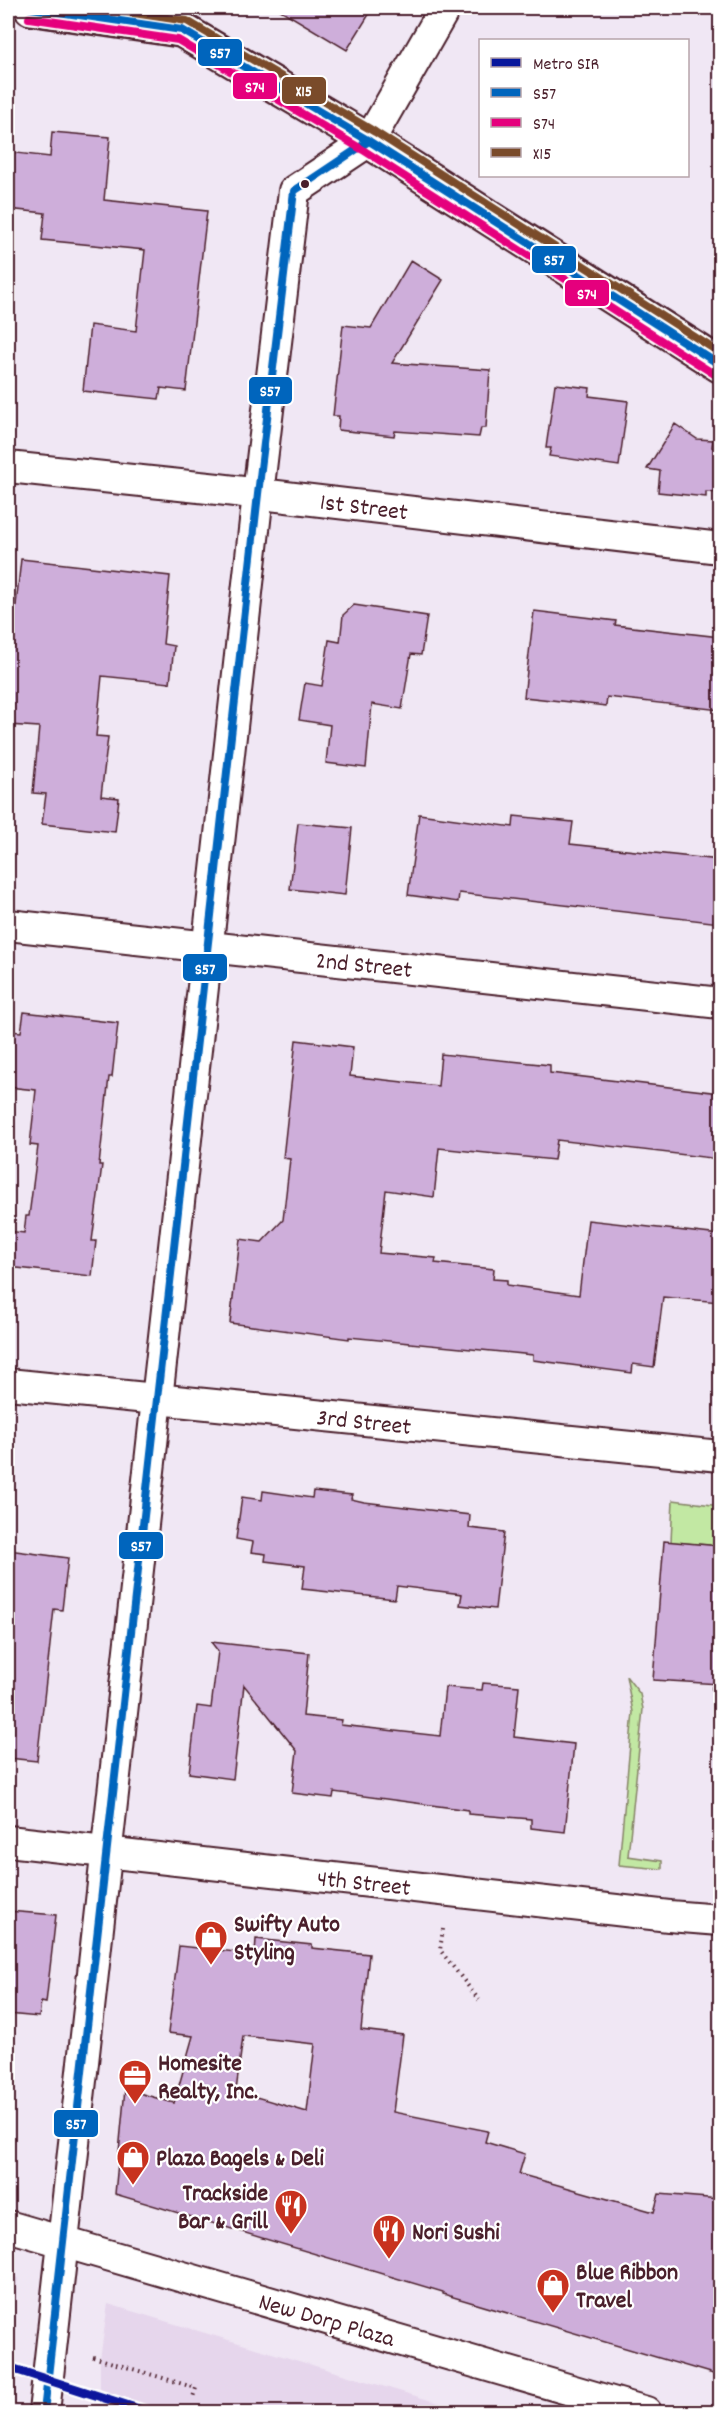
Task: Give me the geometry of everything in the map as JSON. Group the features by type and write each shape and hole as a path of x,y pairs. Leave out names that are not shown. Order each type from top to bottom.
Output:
{"main road":[{"path":"31,8 173,19 720,365"}],"street":[{"path":"44,2412 156,1400 294,191 369,141 445,8"},
{"name":"1st Street","path":"8,467 720,548"},
{"name":"2nd Street","path":"8,926 720,1004"},
{"name":"3rd Street","path":"8,1384 720,1456"},
{"name":"4th Street","path":"8,1841 720,1920"},
{"name":"New Dorp Plaza","path":"8,2226 646,2412"}],"path":[{"path":"711,1688 720,1688"},
{"path":"443,1929 440,1950 479,2000"},
{"path":"93,2357 196,2388 193,2397"}],"shaded area":[{"path":"8,2275 18,2278 8,2363"},
{"path":"108,2304 469,2412 96,2412 100,2396 100,2359"}],"green space":[{"path":"673,1500 720,1506 720,1546 671,1542"},
{"path":"626,1676 640,1694 643,1709 628,1856 662,1861 662,1869 619,1865 633,1712"}],"building":[{"path":"277,8 373,8 347,50"},
{"path":"52,132 110,137 104,200 207,211 186,391 161,388 159,399 83,391 90,325 136,331 145,250 42,240 45,213 8,209 8,152 50,157"},
{"path":"411,260 443,280 392,363 490,370 486,428 481,428 479,437 395,431 394,436 338,430 339,416 333,416 343,325 371,328"},
{"path":"555,384 590,388 589,396 628,401 619,466 549,456 551,448 546,448"},
{"path":"675,424 697,439 713,440 712,447 720,452 720,493 706,492 706,497 658,492 660,471 647,469"},
{"path":"21,559 170,576 163,644 174,646 170,683 102,676 96,736 108,737 101,796 119,798 115,832 42,824 46,794 33,793 39,727 8,725 8,603 16,605"},
{"path":"354,605 427,616 421,655 411,654 402,709 372,704 366,768 326,763 330,725 299,720 305,683 322,686 329,640 340,642 343,615"},
{"path":"534,611 616,621 615,625 720,637 720,710 607,697 606,706 524,697"},
{"path":"419,814 513,827 514,816 573,822 570,844 720,860 720,923 459,893 458,902 408,895"},
{"path":"298,823 352,828 345,895 290,889"},
{"path":"24,1012 118,1023 99,1165 102,1165 92,1241 96,1241 92,1276 8,1267 8,1231 24,1233 26,1216 29,1216 38,1146 30,1145 36,1090 8,1087 8,1031 21,1032"},
{"path":"296,1040 353,1047 350,1076 438,1086 441,1054 550,1065 550,1073 720,1093 720,1159 557,1140 554,1160 439,1148 434,1197 386,1190 379,1253 436,1258 435,1263 494,1269 493,1279 507,1280 507,1285 579,1295 588,1220 720,1235 720,1302 663,1297 654,1367 633,1364 632,1373 533,1360 533,1355 349,1337 349,1339 230,1323 240,1239 262,1242 283,1220 290,1159 283,1158"},
{"path":"263,1491 312,1498 313,1491 352,1495 351,1499 364,1502 470,1515 469,1528 504,1532 495,1609 460,1605 462,1594 397,1586 395,1599 302,1589 305,1566 265,1561 266,1554 251,1552 253,1542 236,1539 242,1497 262,1500"},
{"path":"664,1541 720,1546 720,1684 653,1680"},
{"path":"8,1550 68,1558 62,1610 54,1609 37,1761 8,1758"},
{"path":"211,1642 309,1653 303,1716 342,1720 341,1725 440,1736 445,1687 482,1690 483,1683 519,1686 514,1737 574,1744 565,1832 531,1828 531,1819 468,1814 468,1810 334,1792 333,1798 292,1793 297,1751 244,1685 233,1779 189,1773 197,1706 211,1708 218,1651"},
{"path":"8,1911 56,1915 46,2003 41,2002 39,2017 8,2014"},
{"path":"256,1939 369,1954 361,2030 403,2035 393,2112 488,2131 485,2142 525,2154 519,2174 654,2212 659,2194 720,2199 720,2376 115,2194 125,2089 174,2103 193,2036 168,2033 179,1946 255,1954","holes":["243,2036 315,2044 307,2112 236,2091"]}],"metro line":[{"name":"SIR","path":"8,2367 148,2412"}],"transit line":[{"name":"S57","path":"31,8 182,30 369,141 720,365"},
{"name":"X15","path":"100,8 187,21 375,132 720,353"},
{"name":"S74","path":"29,18 178,40 363,150 714,374"},
{"name":"S57","path":"44,2412 258,494 294,191 369,141"}],"place":[{"name":"Swifty Auto Styling","path":"211,1966"},
{"name":"Homesite Realty, Inc.","path":"135,2105"},
{"name":"Plaza Bagels & Deli","path":"133,2186"},
{"name":"Trackside Bar & Grill","path":"291,2235"},
{"name":"Nori Sushi","path":"389,2260"},
{"name":"Blue Ribbon Travel","path":"553,2314"}]}
